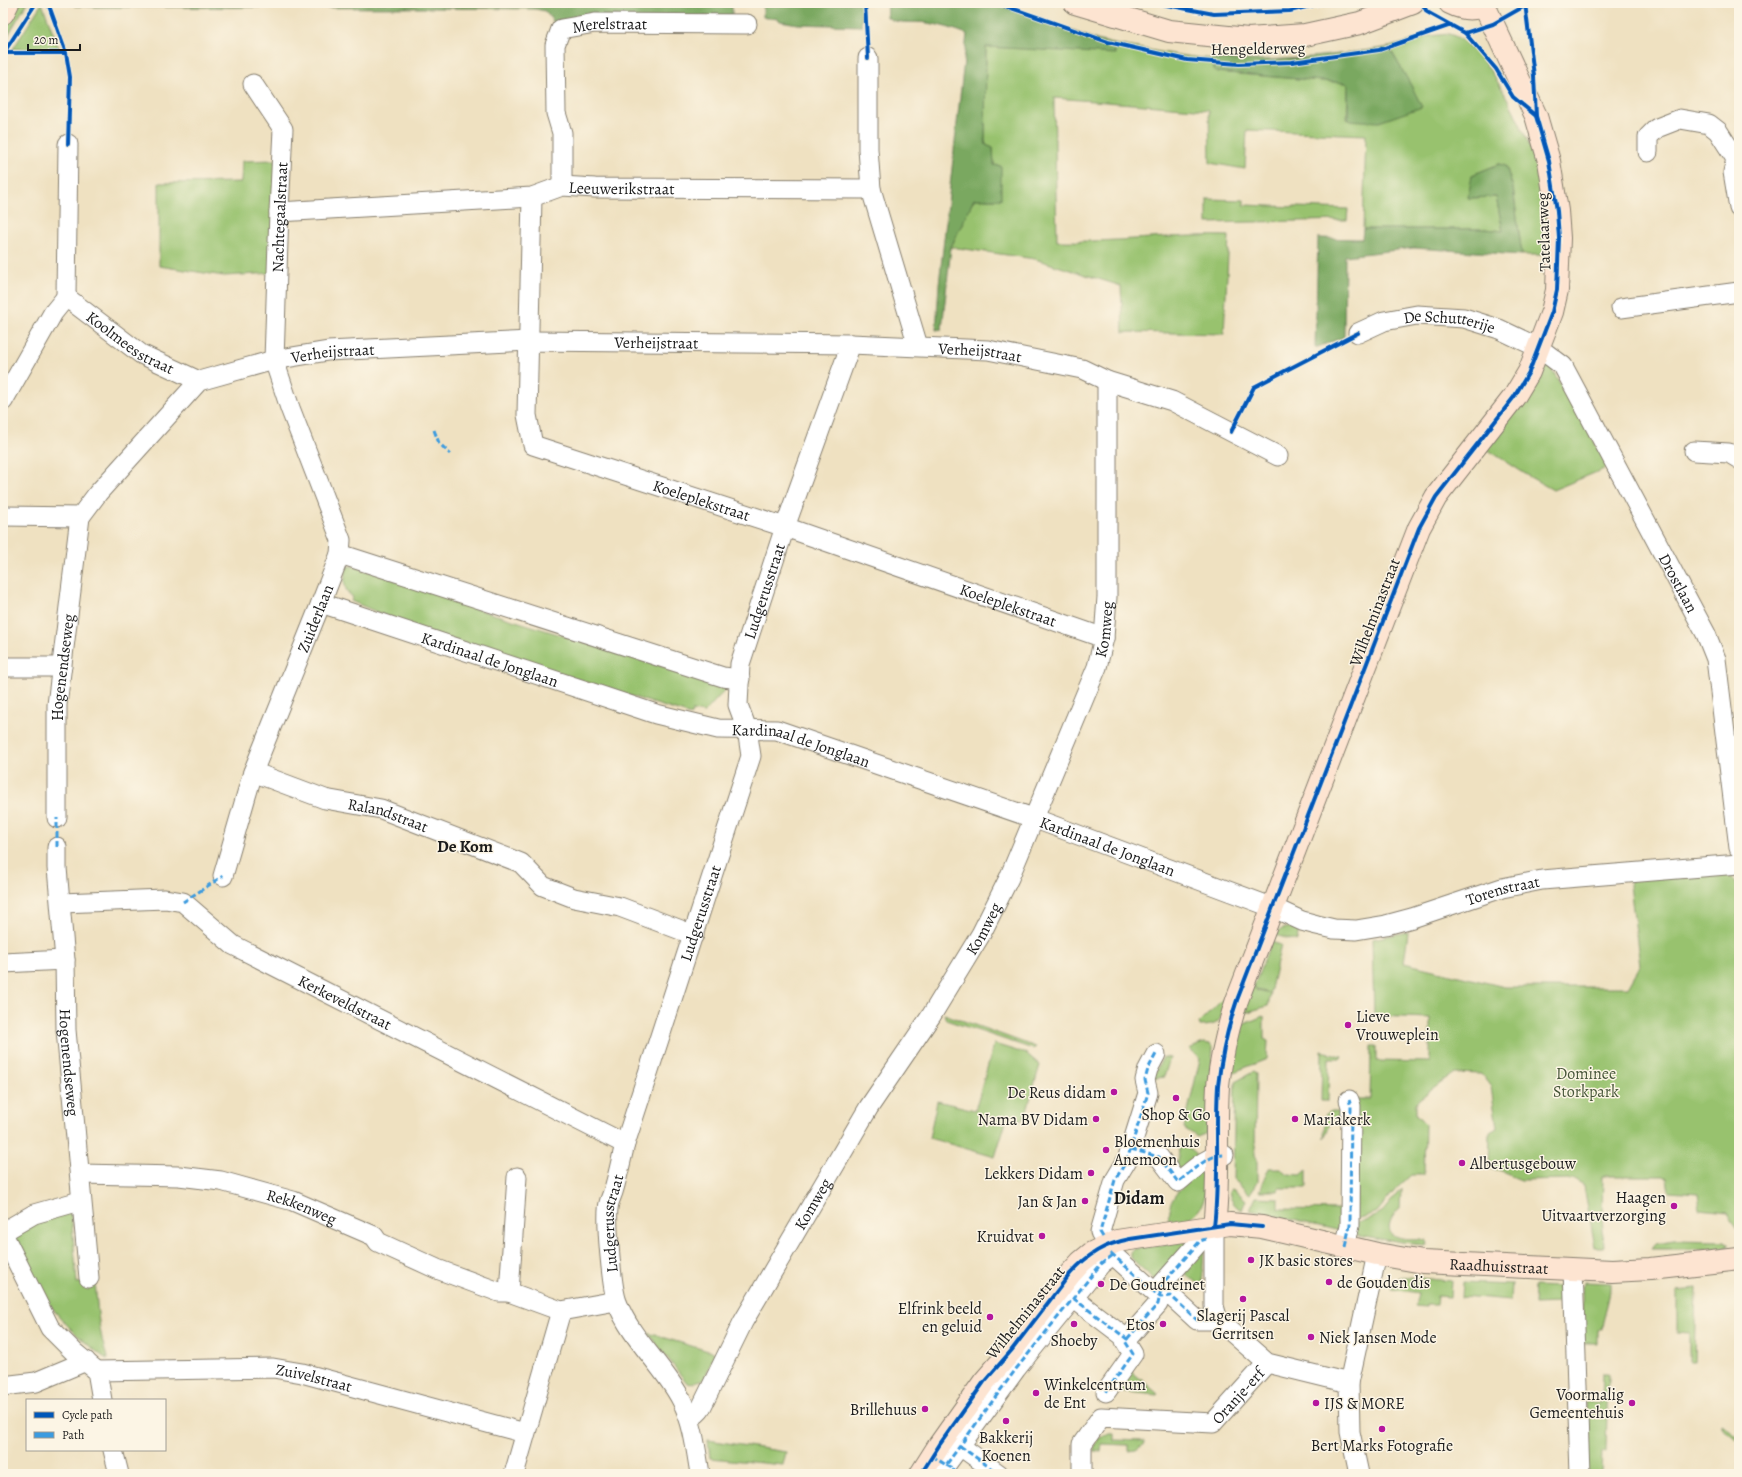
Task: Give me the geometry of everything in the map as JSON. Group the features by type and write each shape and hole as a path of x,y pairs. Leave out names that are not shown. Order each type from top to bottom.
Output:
{"street":[{"path":"3,13 8,3"},
{"name":"Hengelderweg","path":"1075,3 1169,31 1248,40 1304,34 1360,23 1413,3"},
{"path":"1450,3 1459,7 1472,9 1485,4"},
{"name":"Tatelaarweg","path":"1485,4 1536,116 1549,161 1554,187 1559,238 1557,290 1552,312 1539,348"},
{"name":"Merelstraat","path":"562,186 562,133 556,113 555,45 561,29 595,23 747,24"},
{"path":"868,58 868,149 871,189 918,346"},
{"name":"Nachtegaalstraat","path":"253,84 283,129 278,212 274,360"},
{"path":"1648,152 1648,137 1656,128 1680,119 1709,124 1718,131 1737,158 1733,172 1739,208"},
{"path":"3,402 53,313 66,297 68,144"},
{"name":"Leeuwerikstraat","path":"278,212 532,197 562,186 603,188 871,189"},
{"name":"Koeleplekstraat","path":"532,197 530,341 527,415 533,445 785,527 1104,638"},
{"path":"1621,308 1739,292"},
{"name":"Koolmeesstraat","path":"66,297 141,354 199,381"},
{"name":"De Schutterije","path":"1358,333 1384,321 1417,315 1464,318 1499,329 1539,348"},
{"name":"Verheijstraat","path":"199,381 274,360 328,351 530,341 851,344 988,350 1082,368 1107,381 1172,401 1190,412 1278,456"},
{"name":"Ludgerusstraat","path":"700,1474 696,1447 682,1400 671,1383 636,1338 616,1301 608,1222 608,1204 613,1191 625,1144 751,756 747,729 738,705 740,664 785,527 851,344"},
{"name":"Drostlaan","path":"1539,348 1563,366 1706,634 1716,659 1739,848"},
{"name":"Wilhelminastraat","path":"1274,908 1419,528 1436,497 1514,398 1529,372 1539,348"},
{"name":"Zuiderlaan","path":"223,876 253,772 340,554 341,540 290,408 274,360"},
{"path":"3,516 80,517 98,493 199,381"},
{"name":"Komweg","path":"688,1416 700,1410 743,1322 869,1106 930,1016 982,934 1009,878 1097,667 1104,638 1107,597 1107,381"},
{"path":"1694,451 1729,453 1739,459"},
{"name":"Hogenendseweg","path":"57,818 57,705 80,517"},
{"path":"340,554 723,677 740,679"},
{"name":"Kardinaal de Jonglaan","path":"321,603 656,714 718,729 777,730 1033,818 1274,908"},
{"path":"3,667 62,667"},
{"name":"Ralandstraat","path":"253,772 326,799 381,809 521,863 543,886 574,898 620,907 694,935"},
{"name":"Hogenendseweg","path":"57,847 57,868 65,960 66,1030 80,1174 80,1201 89,1278"},
{"name":"Torenstraat","path":"1274,908 1302,921 1334,929 1356,930 1386,925 1412,918 1502,888 1542,880 1739,864"},
{"name":"Kerkeveldstraat","path":"61,903 165,899 183,902 233,945 625,1144"},
{"path":"1274,908 1237,1000 1230,1023 1219,1084 1221,1155 1217,1205 1210,1232 1214,1306 1218,1320 1267,1363 1349,1383"},
{"path":"3,963 65,960"},
{"path":"1156,1054 1148,1069 1145,1080 1148,1093 1131,1149 1127,1160 1115,1180 1100,1232 1109,1248 1159,1301"},
{"path":"1345,1247 1350,1225 1351,1106 1349,1100"},
{"path":"1131,1149 1159,1157 1178,1182 1198,1167 1221,1155"},
{"name":"Rekkenweg","path":"80,1174 179,1176 221,1181 293,1201 374,1236 378,1242 437,1270 499,1292 509,1292 561,1311"},
{"path":"509,1292 517,1176"},
{"path":"80,1201 34,1214 3,1233 50,1328 74,1352 92,1366 102,1399"},
{"name":"Raadhuisstraat","path":"1210,1232 1230,1224 1262,1227 1377,1254 1423,1262 1573,1269 1646,1270 1739,1259"},
{"path":"1159,1301 1162,1284 1200,1241 1210,1232"},
{"name":"Wilhelminastraat","path":"938,1467 984,1382 1011,1351 1081,1262 1092,1253 1118,1241 1210,1232"},
{"name":"Wilhelminastraat","path":"938,1467 960,1446 1016,1369 1101,1264 1109,1248"},
{"path":"1360,1474 1350,1432 1349,1383 1377,1254"},
{"path":"1573,1269 1580,1474"},
{"path":"1106,1392 1133,1354 1125,1341 1159,1301 1171,1296 1197,1320 1218,1320"},
{"name":"Wilhelminastraat","path":"1073,1298 1127,1339"},
{"path":"514,1474 561,1311 616,1301"},
{"name":"Oranje-erf","path":"1082,1474 1082,1444 1101,1417 1214,1423 1267,1363"},
{"path":"3,1386 36,1382 92,1366"},
{"name":"Zuivelstraat","path":"92,1366 272,1368 302,1373 525,1433"},
{"path":"960,1446 999,1474"},
{"path":"113,1451 118,1474"}],"green space":[{"path":"17,3 27,3 3,44 3,24"},
{"path":"42,3 59,49 13,49"},
{"path":"75,3 732,3 732,15 555,24 545,11 535,9 95,7 75,6"},
{"path":"763,3 862,3 861,26 798,24 780,21 778,19 763,17"},
{"path":"888,3 990,3 1015,10 1097,40 1114,44 1115,54 986,47 985,140 986,145 993,148 994,165 1001,166 1001,199 974,199 951,247 942,329 936,330 939,284 967,34 947,27 922,22 895,21 887,17"},
{"path":"1449,34 1464,42 1480,57 1508,99 1519,123 1537,167 1542,184 1545,201 1546,255 1522,255 1513,188 1506,166 1499,164 1472,175 1469,198 1496,197 1503,231 1485,229 1363,229 1366,135 1247,130 1245,169 1210,163 1209,110 1054,98 1057,241 1100,241 1186,236 1229,236 1224,334 1123,332 1121,286 1035,259 951,247 974,199 1000,199 994,165 993,148 986,145 985,140 986,47 1115,53 1114,44 1184,56 1214,59 1214,70 1216,72 1346,83 1348,85 1347,119 1413,89 1389,47 1429,36"},
{"path":"1389,47 1422,107 1379,122 1348,120 1348,85 1346,83 1216,72 1214,70 1214,59 1258,60 1302,58"},
{"path":"276,160 274,273 224,276 159,266 159,183 241,182 242,161"},
{"path":"1499,164 1506,166 1513,188 1522,255 1414,248 1345,256 1344,337 1315,348 1318,238 1362,239 1363,229 1485,229 1503,231 1496,197 1468,198 1472,175"},
{"path":"1207,199 1244,200 1244,205 1348,209 1347,220 1207,223"},
{"path":"1542,360 1547,361 1609,467 1553,490 1482,446"},
{"path":"353,566 464,603 467,606 726,687 704,713 692,711 691,715 417,629 351,601 353,597 349,594 345,587 345,575 347,567"},
{"name":"Dominee Storkpark","path":"1711,870 1731,876 1739,888 1739,1231 1728,1212 1700,1209 1698,1193 1669,1191 1667,1179 1663,1176 1603,1176 1602,1215 1604,1247 1595,1247 1584,1186 1572,1179 1521,1180 1489,1167 1490,1132 1497,1128 1491,1087 1481,1074 1455,1073 1419,1099 1416,1103 1416,1114 1425,1124 1424,1175 1411,1175 1396,1189 1377,1212 1354,1220 1356,1099 1370,1099 1371,1046 1376,1046 1376,1061 1430,1062 1430,1018 1374,1016 1372,939 1408,932 1404,963 1505,987 1628,987 1640,966 1629,877"},
{"path":"1291,927 1299,930 1297,941 1275,935 1282,929"},
{"path":"1271,942 1281,945 1270,993 1257,990 1254,986"},
{"path":"1253,985 1257,991 1271,994 1268,1006 1244,1013 1243,1012"},
{"path":"1223,999 1226,1001 1219,1021 1212,1025 1200,1026 1199,1023"},
{"path":"944,1014 1036,1047 1033,1049 946,1020"},
{"path":"1263,1016 1264,1039 1268,1041 1267,1059 1234,1072 1231,1067 1237,1030 1240,1026"},
{"path":"1203,1043 1210,1044 1213,1047 1207,1133 1197,1137 1184,1128 1200,1059 1189,1049"},
{"path":"994,1044 1027,1054 1040,1065 1025,1117 1018,1121 1007,1118 995,1157 929,1138 937,1101 975,1110"},
{"path":"1322,1051 1342,1056 1341,1058 1329,1058 1328,1101 1321,1101"},
{"path":"1163,1057 1170,1058 1164,1077 1152,1079"},
{"path":"1253,1072 1256,1074 1255,1155 1257,1159 1257,1182 1250,1194 1233,1179 1235,1082"},
{"path":"1328,1112 1342,1112 1342,1114 1331,1122 1324,1139 1325,1115"},
{"path":"1181,1142 1197,1156 1183,1174 1176,1165"},
{"path":"1269,1168 1280,1168 1287,1174 1301,1175 1307,1170 1307,1188 1279,1188 1278,1191 1259,1191"},
{"path":"1200,1170 1207,1171 1206,1191 1201,1207 1190,1218 1169,1223 1170,1206 1173,1199 1182,1187"},
{"path":"1231,1189 1235,1190 1246,1200 1242,1210 1232,1201 1229,1192"},
{"path":"1401,1189 1400,1209 1391,1219 1389,1228 1390,1232 1393,1236 1401,1239 1426,1240 1427,1245 1402,1243 1355,1234 1355,1224 1383,1211"},
{"path":"1256,1197 1278,1198 1278,1209 1345,1210 1345,1232 1250,1210"},
{"path":"71,1211 77,1283 95,1280 100,1331 108,1360 77,1335 50,1306 35,1284 12,1233 41,1219"},
{"path":"1192,1240 1157,1282 1131,1258 1131,1253 1134,1249"},
{"path":"1675,1240 1724,1241 1728,1244 1728,1247 1704,1249 1651,1249 1656,1243"},
{"path":"1204,1247 1202,1284 1199,1285 1183,1271"},
{"path":"1399,1276 1451,1281 1450,1297 1437,1296 1436,1305 1426,1305 1426,1307 1415,1306 1418,1293 1392,1289"},
{"path":"1463,1282 1511,1284 1510,1301 1462,1297"},
{"path":"1585,1282 1610,1283 1602,1329 1599,1330 1599,1343 1583,1343 1582,1287"},
{"path":"1535,1286 1561,1287 1561,1303 1534,1304"},
{"path":"1696,1289 1694,1362 1689,1362 1689,1333 1677,1332 1677,1291"},
{"path":"648,1333 715,1353 704,1380 690,1384 687,1383"},
{"path":"1130,1370 1158,1394 1118,1391"},
{"path":"1602,1373 1608,1373 1606,1452 1602,1452 1601,1474 1587,1474 1584,1402 1601,1402"},
{"path":"1722,1424 1739,1437 1739,1441 1722,1428"},
{"path":"1109,1433 1114,1433 1114,1440 1145,1441 1145,1443 1136,1450 1128,1451 1128,1445 1102,1444 1101,1451 1093,1451 1098,1439"},
{"path":"708,1440 786,1452 783,1465 710,1458"}],"marked path":[{"path":"434,430 439,443 450,454"},
{"path":"57,818 57,847"},
{"path":"183,902 223,876"},
{"path":"1103,1237 1100,1232 1115,1180 1127,1160 1148,1093 1145,1080 1148,1069 1156,1054"},
{"path":"1345,1247 1350,1225 1351,1106 1349,1100"},
{"path":"1131,1149 1159,1157 1178,1182 1205,1161 1224,1155"},
{"path":"1127,1339 1158,1304 1162,1284 1200,1241 1206,1239"},
{"path":"1111,1253 1160,1297 1171,1296 1197,1320 1218,1320"},
{"path":"932,1456 946,1465 1016,1369 1101,1264 1113,1255"},
{"path":"1073,1298 1127,1339 1125,1341 1133,1354 1106,1392"},
{"path":"960,1446 999,1474"},
{"path":"946,1465 954,1469 952,1474"}],"cycle path":[{"path":"3,54 36,3"},
{"path":"48,3 66,53"},
{"path":"865,3 868,58"},
{"path":"997,3 1108,42 1187,60 1239,64 1292,62 1379,50 1451,25"},
{"path":"1156,3 1214,14 1290,11 1322,3"},
{"path":"1422,3 1427,12 1465,33 1496,69 1513,97 1536,116"},
{"path":"1214,1226 1217,1191 1218,1086 1225,1042 1237,1000 1419,528 1436,497 1514,397 1529,372 1552,312 1557,290 1559,238 1557,211 1549,161 1536,116 1534,76 1525,3"},
{"path":"1465,33 1493,24 1530,3"},
{"path":"3,53 66,53 70,77 68,144"},
{"path":"1231,432 1254,387 1358,333"},
{"path":"921,1474 940,1444 984,1382 1011,1351 1070,1274 1090,1255 1104,1247 1130,1239 1230,1224 1262,1227"}],"place":[{"name":"Lieve Vrouweplein","path":"1348,1025"},
{"name":"De Reus didam","path":"1114,1092"},
{"name":"Shop & Go","path":"1176,1098"},
{"name":"Nama BV Didam","path":"1096,1119"},
{"name":"Mariakerk","path":"1295,1119"},
{"name":"Bloemenhuis Anemoon","path":"1106,1150"},
{"name":"Albertusgebouw","path":"1462,1163"},
{"name":"Lekkers Didam","path":"1091,1173"},
{"name":"Jan & Jan","path":"1085,1201"},
{"name":"Haagen Uitvaartverzorging","path":"1674,1206"},
{"name":"Kruidvat","path":"1042,1236"},
{"name":"JK basic stores","path":"1251,1260"},
{"name":"de Gouden dis","path":"1329,1282"},
{"name":"De Goudreinet","path":"1101,1284"},
{"name":"Slagerij Pascal Gerritsen","path":"1243,1299"},
{"name":"Elfrink beeld en geluid","path":"990,1317"},
{"name":"Shoeby","path":"1074,1324"},
{"name":"Etos","path":"1163,1324"},
{"name":"Niek Jansen Mode","path":"1311,1337"},
{"name":"Winkelcentrum de Ent","path":"1036,1393"},
{"name":"IJS & MORE","path":"1316,1403"},
{"name":"Voormalig Gemeentehuis","path":"1632,1403"},
{"name":"Brillehuus","path":"925,1409"},
{"name":"Bakkerij Koenen","path":"1006,1421"},
{"name":"Bert Marks Fotografie","path":"1382,1429"}],"district":[{"name":"De Kom","path":"465,846"},
{"name":"Didam","path":"1139,1198"}]}
